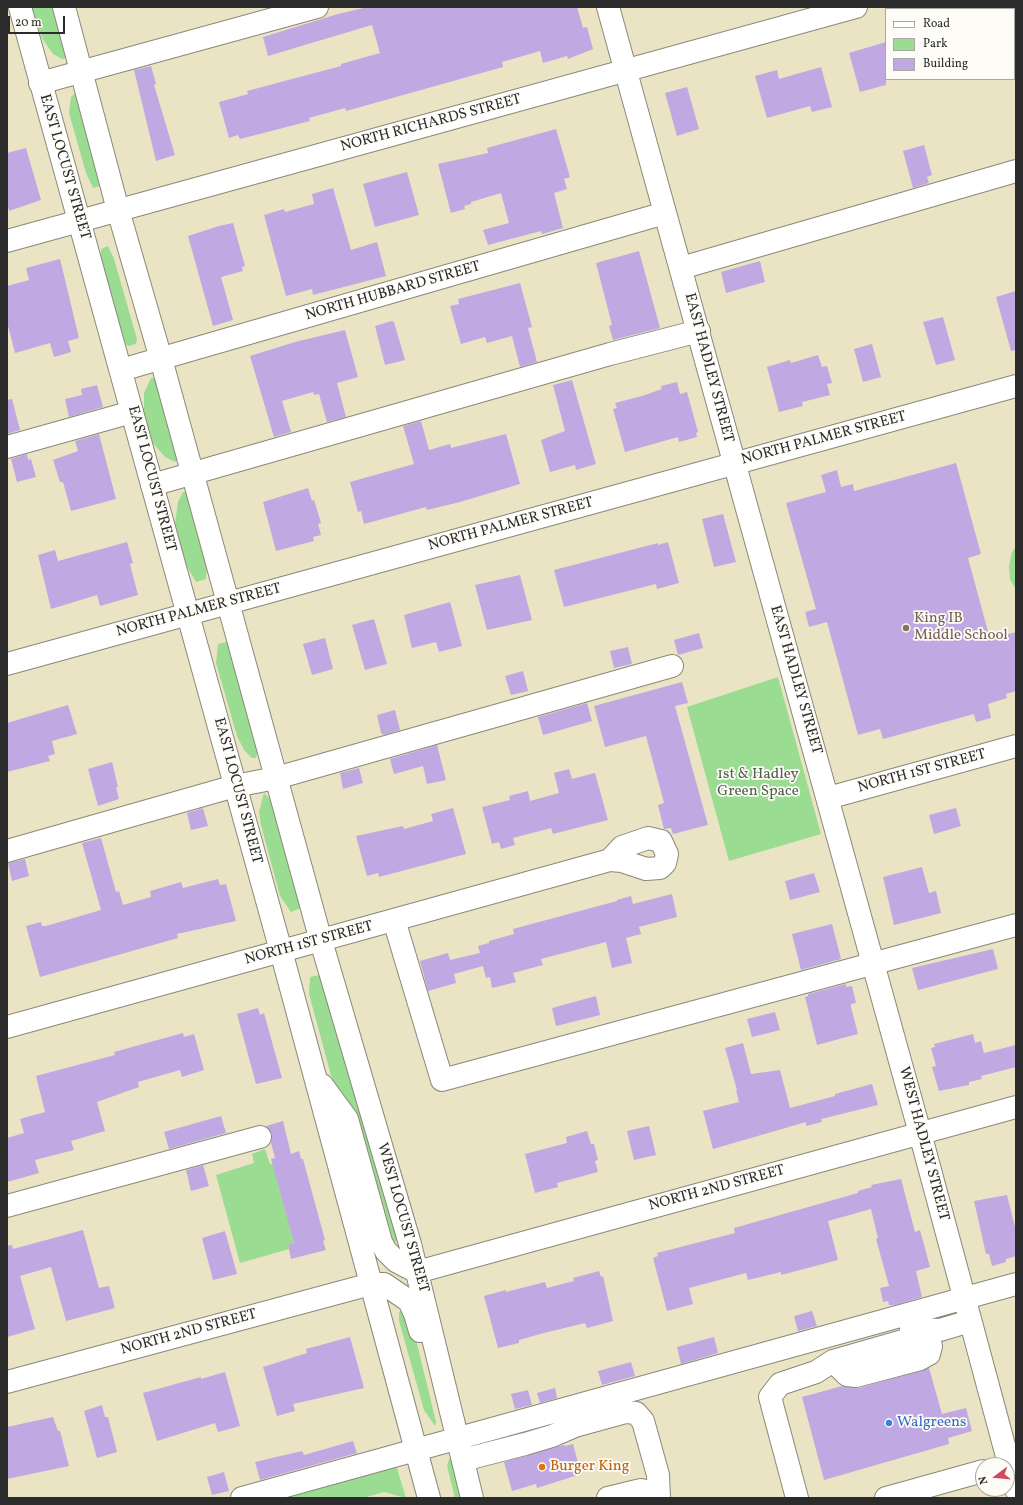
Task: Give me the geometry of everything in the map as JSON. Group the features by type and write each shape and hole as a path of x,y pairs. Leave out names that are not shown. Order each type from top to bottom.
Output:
{"street":[{"name":"EAST LOCUST STREET","path":"20,7 281,951"},
{"path":"64,7 80,72 193,474 321,941"},
{"path":"40,83 317,7"},
{"name":"EAST HADLEY STREET","path":"608,7 828,798"},
{"name":"NORTH RICHARDS STREET","path":"7,241 856,7"},
{"path":"681,268 1016,171"},
{"name":"NORTH HUBBARD STREET","path":"121,370 665,213"},
{"path":"152,485 610,354 699,331"},
{"name":"NORTH PALMER STREET","path":"7,664 1016,386"},
{"path":"7,447 132,412"},
{"path":"7,851 235,786 276,778 672,666"},
{"name":"NORTH 1ST STREET","path":"828,798 1016,746"},
{"name":"WEST HADLEY STREET","path":"828,798 1008,1457"},
{"name":"NORTH 1ST STREET","path":"7,1027 610,860"},
{"path":"394,920 442,1080 1016,925"},
{"name":"WEST LOCUST STREET","path":"321,941 417,1272 472,1498"},
{"path":"281,951 429,1498"},
{"path":"314,1074 347,1119 381,1242 386,1251 396,1260 417,1272"},
{"name":"NORTH 2ND STREET","path":"417,1272 1016,1106"},
{"path":"7,1206 260,1137"},
{"path":"371,1284 384,1284 409,1301 415,1314 442,1422 457,1438"},
{"name":"NORTH 2ND STREET","path":"7,1382 371,1284"},
{"path":"242,1498 1016,1284"},
{"path":"797,1498 770,1396 780,1384 816,1372 833,1361 837,1351 847,1347 917,1329 934,1335 970,1321"},
{"path":"833,1361 847,1374 856,1376 920,1359 929,1354 934,1335"},
{"path":"463,1460 525,1444 552,1436 575,1426 626,1412 636,1413 643,1421 658,1475 659,1498"},
{"path":"886,1498 975,1473"},
{"path":"608,1498 641,1490 652,1492 655,1498"}],"green space":[{"path":"31,7 53,7 66,52 66,58 62,59 53,54 42,38"},
{"path":"74,94 78,95 101,179 100,186 93,188 86,173 69,113 71,97"},
{"path":"108,246 114,259 137,339 136,344 129,346 125,344 101,262 101,249"},
{"path":"151,378 156,378 179,459 175,462 165,457 153,443 144,416 144,393"},
{"path":"183,492 188,492 207,564 206,579 196,582 186,565 175,524 178,502"},
{"path":"1016,547 1016,590 1010,579 1009,566 1012,552"},
{"path":"227,642 235,652 259,744 256,758 252,758 244,750 237,736 216,663 218,644"},
{"name":"1st & Hadley Green Space","path":"778,677 821,834 729,861 687,707"},
{"path":"264,793 274,803 301,908 291,912 280,896 261,825 259,812"},
{"path":"320,975 396,1231 396,1242 389,1243 335,1090 309,994 310,977"},
{"path":"265,1149 270,1164 273,1164 294,1243 288,1245 289,1249 240,1263 216,1175 254,1163 252,1154"},
{"path":"406,1309 411,1319 436,1422 435,1426 424,1410 399,1321 399,1312"},
{"path":"452,1458 463,1498 455,1498 447,1466 449,1459"},
{"path":"396,1465 406,1498 384,1492 363,1498 276,1498"}],"building":[{"path":"368,7 577,7 583,28 587,27 593,49 568,59 567,56 543,63 540,51 502,62 503,67 364,106 346,111 345,108 309,118 310,121 240,139 238,135 229,138 219,102 248,94 247,91 341,66 341,64 380,53 372,25 268,56 263,37 338,14"},
{"path":"885,42 886,85 860,92 849,53"},
{"path":"151,66 156,84 154,85 175,155 156,161 134,70"},
{"path":"821,67 832,107 812,112 810,106 767,118 755,76 777,70 779,79"},
{"path":"687,87 699,129 677,136 665,93"},
{"path":"556,129 570,177 564,179 567,189 554,193 563,228 542,234 541,231 488,245 483,230 509,223 501,193 471,202 471,204 464,206 465,209 451,213 438,164 488,153 487,148"},
{"path":"924,145 932,175 927,177 929,183 913,188 903,151"},
{"path":"26,148 41,200 9,211 9,209 7,209 7,153"},
{"path":"407,172 419,215 375,227 363,184"},
{"path":"333,188 351,250 377,242 386,276 313,295 312,289 286,296 264,215 284,209 285,212 314,204 312,194"},
{"path":"233,223 245,266 242,267 243,271 221,277 233,320 213,326 188,236"},
{"path":"639,251 660,328 613,340 609,326 612,325 596,263"},
{"path":"60,259 79,338 68,341 71,352 54,357 50,343 15,353 7,322 7,286 29,280 26,268"},
{"path":"760,261 765,282 726,293 721,272"},
{"path":"520,283 532,327 528,328 537,362 520,367 512,336 487,343 485,337 461,344 450,306 459,304 458,299"},
{"path":"1016,291 1016,350 1011,351 996,297"},
{"path":"943,317 955,360 936,365 923,322"},
{"path":"392,321 394,322 405,360 385,365 375,326"},
{"path":"345,330 358,377 337,383 346,417 327,422 319,394 314,395 313,392 282,401 291,432 274,437 250,356 295,342"},
{"path":"872,344 881,377 863,382 854,349"},
{"path":"818,355 822,367 827,366 832,383 827,384 830,395 802,402 803,406 779,412 767,367 790,360 791,363"},
{"path":"572,380 596,464 576,470 575,465 550,472 541,440 565,431 553,385"},
{"path":"677,382 680,394 687,392 698,432 696,433 697,437 679,442 678,437 625,452 613,409 617,408 615,403 642,396 662,389 661,386"},
{"path":"97,385 103,407 69,417 65,399 82,395 81,389"},
{"path":"12,399 20,430 7,434 7,400"},
{"path":"421,421 429,450 450,444 451,448 506,434 520,484 460,502 427,510 426,507 364,524 361,511 358,512 350,482 414,464 403,426"},
{"path":"99,434 116,499 71,511 63,482 60,482 53,460 78,451 75,441"},
{"path":"27,454 28,460 31,459 36,477 17,482 11,459"},
{"path":"956,463 981,554 968,558 990,639 1016,632 1016,691 1006,694 1007,698 988,704 991,718 976,722 974,714 883,739 880,729 858,735 827,622 809,627 805,612 816,609 786,503 826,492 821,475 837,470 841,487 853,484 854,491"},
{"path":"308,488 312,501 314,500 321,523 318,524 321,535 313,537 314,541 276,551 263,502"},
{"path":"723,514 736,562 714,567 702,519"},
{"path":"127,542 133,563 130,564 138,595 100,606 97,595 51,609 38,555 55,550 58,561"},
{"path":"668,542 679,583 657,589 656,584 564,607 554,570 658,543 658,545"},
{"path":"520,575 532,620 487,630 475,585"},
{"path":"450,602 462,646 439,652 436,642 412,648 404,615"},
{"path":"374,619 387,664 365,670 352,625"},
{"path":"699,633 703,648 678,655 674,640"},
{"path":"325,638 333,669 312,675 303,644"},
{"path":"628,647 632,664 614,668 610,651"},
{"path":"523,671 528,691 511,695 505,676"},
{"path":"682,682 688,703 675,706 708,825 673,834 671,828 664,829 658,805 664,803 646,736 605,747 594,706"},
{"path":"587,703 592,721 543,735 538,717"},
{"path":"68,705 77,734 52,741 55,754 48,756 50,761 7,772 7,723"},
{"path":"395,710 400,730 384,735 381,733 377,715"},
{"path":"437,745 446,780 427,784 423,766 394,774 390,759"},
{"path":"112,762 118,787 116,787 119,799 98,806 88,769"},
{"path":"359,768 363,783 343,789 340,773"},
{"path":"569,769 572,779 595,773 608,820 553,834 551,828 513,838 515,845 501,849 499,842 492,844 482,807 510,800 509,796 528,791 530,801 559,793 554,773"},
{"path":"203,808 208,826 191,830 187,813"},
{"path":"453,808 466,854 379,877 378,873 367,876 356,836 403,826 404,829 433,821 431,814"},
{"path":"956,808 961,826 934,834 929,815"},
{"path":"101,838 116,892 119,891 123,905 151,897 150,891 181,882 183,888 218,879 220,885 226,884 236,921 177,934 178,938 40,977 26,926 41,922 42,926 46,926 101,910 82,843"},
{"path":"25,859 29,876 12,881 8,863"},
{"path":"922,867 929,893 936,891 941,913 894,925 883,877"},
{"path":"814,873 820,892 790,900 785,881"},
{"path":"672,894 677,917 639,927 641,934 626,938 632,963 612,968 606,942 541,959 543,965 513,973 516,982 492,988 490,977 486,978 483,966 454,974 456,983 428,991 420,961 448,953 450,960 480,953 478,946 489,943 489,941 514,934 513,929 631,896 633,904"},
{"path":"832,924 841,959 801,970 792,934"},
{"path":"993,949 998,969 918,990 912,968"},
{"path":"846,984 846,987 852,986 856,1003 851,1004 851,1007 858,1034 817,1045 805,997 808,996 808,994"},
{"path":"596,996 600,1015 556,1026 552,1008"},
{"path":"258,1008 260,1015 264,1013 282,1078 256,1084 237,1014"},
{"path":"775,1012 780,1030 752,1037 747,1019"},
{"path":"183,1033 184,1037 194,1034 204,1070 182,1077 180,1070 138,1082 139,1087 97,1102 105,1131 71,1141 74,1150 35,1160 39,1173 7,1182 7,1138 24,1133 20,1119 45,1112 36,1076 115,1055 114,1052"},
{"path":"973,1034 975,1043 981,1041 984,1053 1016,1045 1016,1067 981,1076 982,1079 969,1082 969,1085 939,1091 932,1067 936,1066 931,1048 935,1047 934,1044"},
{"path":"743,1043 751,1074 780,1070 790,1108 872,1084 878,1105 821,1119 822,1122 806,1126 806,1122 713,1149 703,1111 739,1102 725,1048"},
{"path":"221,1116 226,1133 169,1149 164,1132"},
{"path":"283,1121 291,1154 299,1151 301,1159 303,1159 325,1240 323,1241 326,1250 291,1259 288,1245 294,1243 271,1159 275,1158 271,1143 272,1134 266,1126"},
{"path":"649,1126 656,1155 634,1160 627,1131"},
{"path":"587,1131 591,1144 594,1144 598,1160 595,1161 598,1172 557,1183 558,1187 535,1193 525,1154 567,1143 566,1137"},
{"path":"203,1165 209,1186 191,1191 186,1170"},
{"path":"901,1179 915,1232 920,1230 930,1267 916,1271 922,1297 895,1305 889,1305 888,1301 883,1302 880,1288 889,1286 876,1239 878,1238 871,1209 828,1221 838,1260 781,1275 781,1272 748,1280 746,1273 689,1288 693,1304 667,1311 653,1258 658,1256 657,1253 735,1233 734,1228 858,1193 858,1191 872,1187 871,1185"},
{"path":"1007,1195 1016,1231 1016,1256 1006,1259 1006,1262 992,1266 989,1254 986,1254 974,1201"},
{"path":"83,1230 99,1288 109,1286 115,1308 66,1321 51,1267 20,1276 35,1329 7,1337 7,1246 12,1245 13,1249"},
{"path":"225,1231 237,1274 213,1280 202,1238"},
{"path":"599,1271 601,1277 603,1276 613,1321 587,1328 585,1323 519,1340 519,1343 498,1348 484,1296 545,1282 547,1288 574,1281 573,1278"},
{"path":"812,1311 817,1326 798,1331 794,1316"},
{"path":"350,1337 364,1388 293,1404 295,1411 277,1416 263,1367 307,1353 306,1349"},
{"path":"714,1337 718,1353 681,1364 677,1347"},
{"path":"631,1362 635,1376 602,1385 598,1371"},
{"name":"Walgreens","path":"929,1368 942,1414 966,1408 972,1431 948,1438 949,1444 824,1480 802,1397 842,1386 859,1388"},
{"path":"225,1372 240,1426 218,1432 215,1423 157,1441 143,1393"},
{"path":"555,1388 557,1398 540,1403 537,1393"},
{"path":"528,1390 532,1405 515,1409 511,1394"},
{"path":"102,1405 105,1417 108,1417 117,1452 97,1458 84,1411"},
{"path":"53,1417 58,1431 60,1431 69,1466 7,1479 7,1427"},
{"path":"353,1441 357,1453 260,1480 255,1462 302,1451 304,1455"},
{"name":"Burger King","path":"573,1444 581,1474 537,1488 536,1484 512,1491 504,1462 564,1445"},
{"path":"224,1472 229,1491 212,1495 207,1477"}],"place":[{"name":"King IB Middle School","path":"906,628"},
{"name":"Walgreens","path":"889,1423"},
{"name":"Burger King","path":"542,1467"}]}
